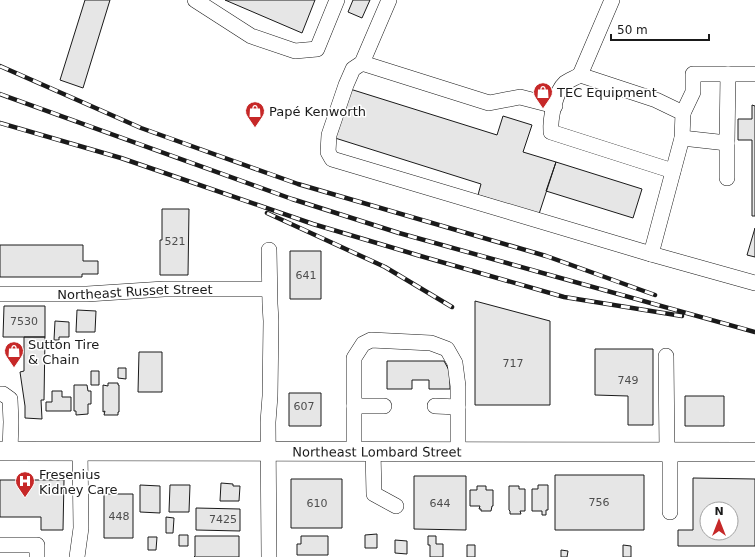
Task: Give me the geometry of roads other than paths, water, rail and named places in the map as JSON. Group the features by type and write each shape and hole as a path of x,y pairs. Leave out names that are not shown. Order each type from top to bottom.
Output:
{"main road":[{"name":"Northeast Lombard Street","path":"5,451 755,452"}],"street":[{"path":"195,0 251,36 295,51 317,49 337,0"},
{"path":"389,0 362,63 353,69 346,84 329,134 328,152 332,159 651,254 755,283"},
{"path":"612,0 580,75 565,83 558,94 550,120 551,132 673,171"},
{"path":"362,63 489,103 520,97 555,106"},
{"path":"651,254 682,138 683,113 693,92 693,74 755,74"},
{"path":"727,178 728,74"},
{"path":"580,75 656,100 683,113"},
{"path":"682,138 727,143"},
{"path":"269,250 269,289 272,321 268,422 269,557"},
{"name":"Northeast Russet Street","path":"0,294 87,294 164,289 269,289"},
{"path":"354,451 354,358 363,344 371,340 431,343 447,349 455,363 458,386 458,451"},
{"path":"666,356 670,512"},
{"path":"0,394 3,394 10,399 11,422 5,451"},
{"path":"354,406 384,406"},
{"path":"435,406 458,407"},
{"path":"77,557 81,528 80,451"},
{"path":"373,451 374,494 396,506"},
{"path":"0,545 37,545 37,557"}],"railway":[{"path":"0,66 141,128 298,184 546,256 655,295"},
{"path":"0,94 292,199 399,233 755,332"},
{"path":"0,123 121,158 313,224 564,297 682,316"},
{"path":"267,213 385,267 452,307"}],"place":[{"name":"TEC Equipment","path":"543,109"},
{"name":"Papé Kenworth","path":"255,128"},
{"name":"Sutton Tire & Chain","path":"14,368"},
{"name":"Fresenius Kidney Care","path":"25,498"}]}
